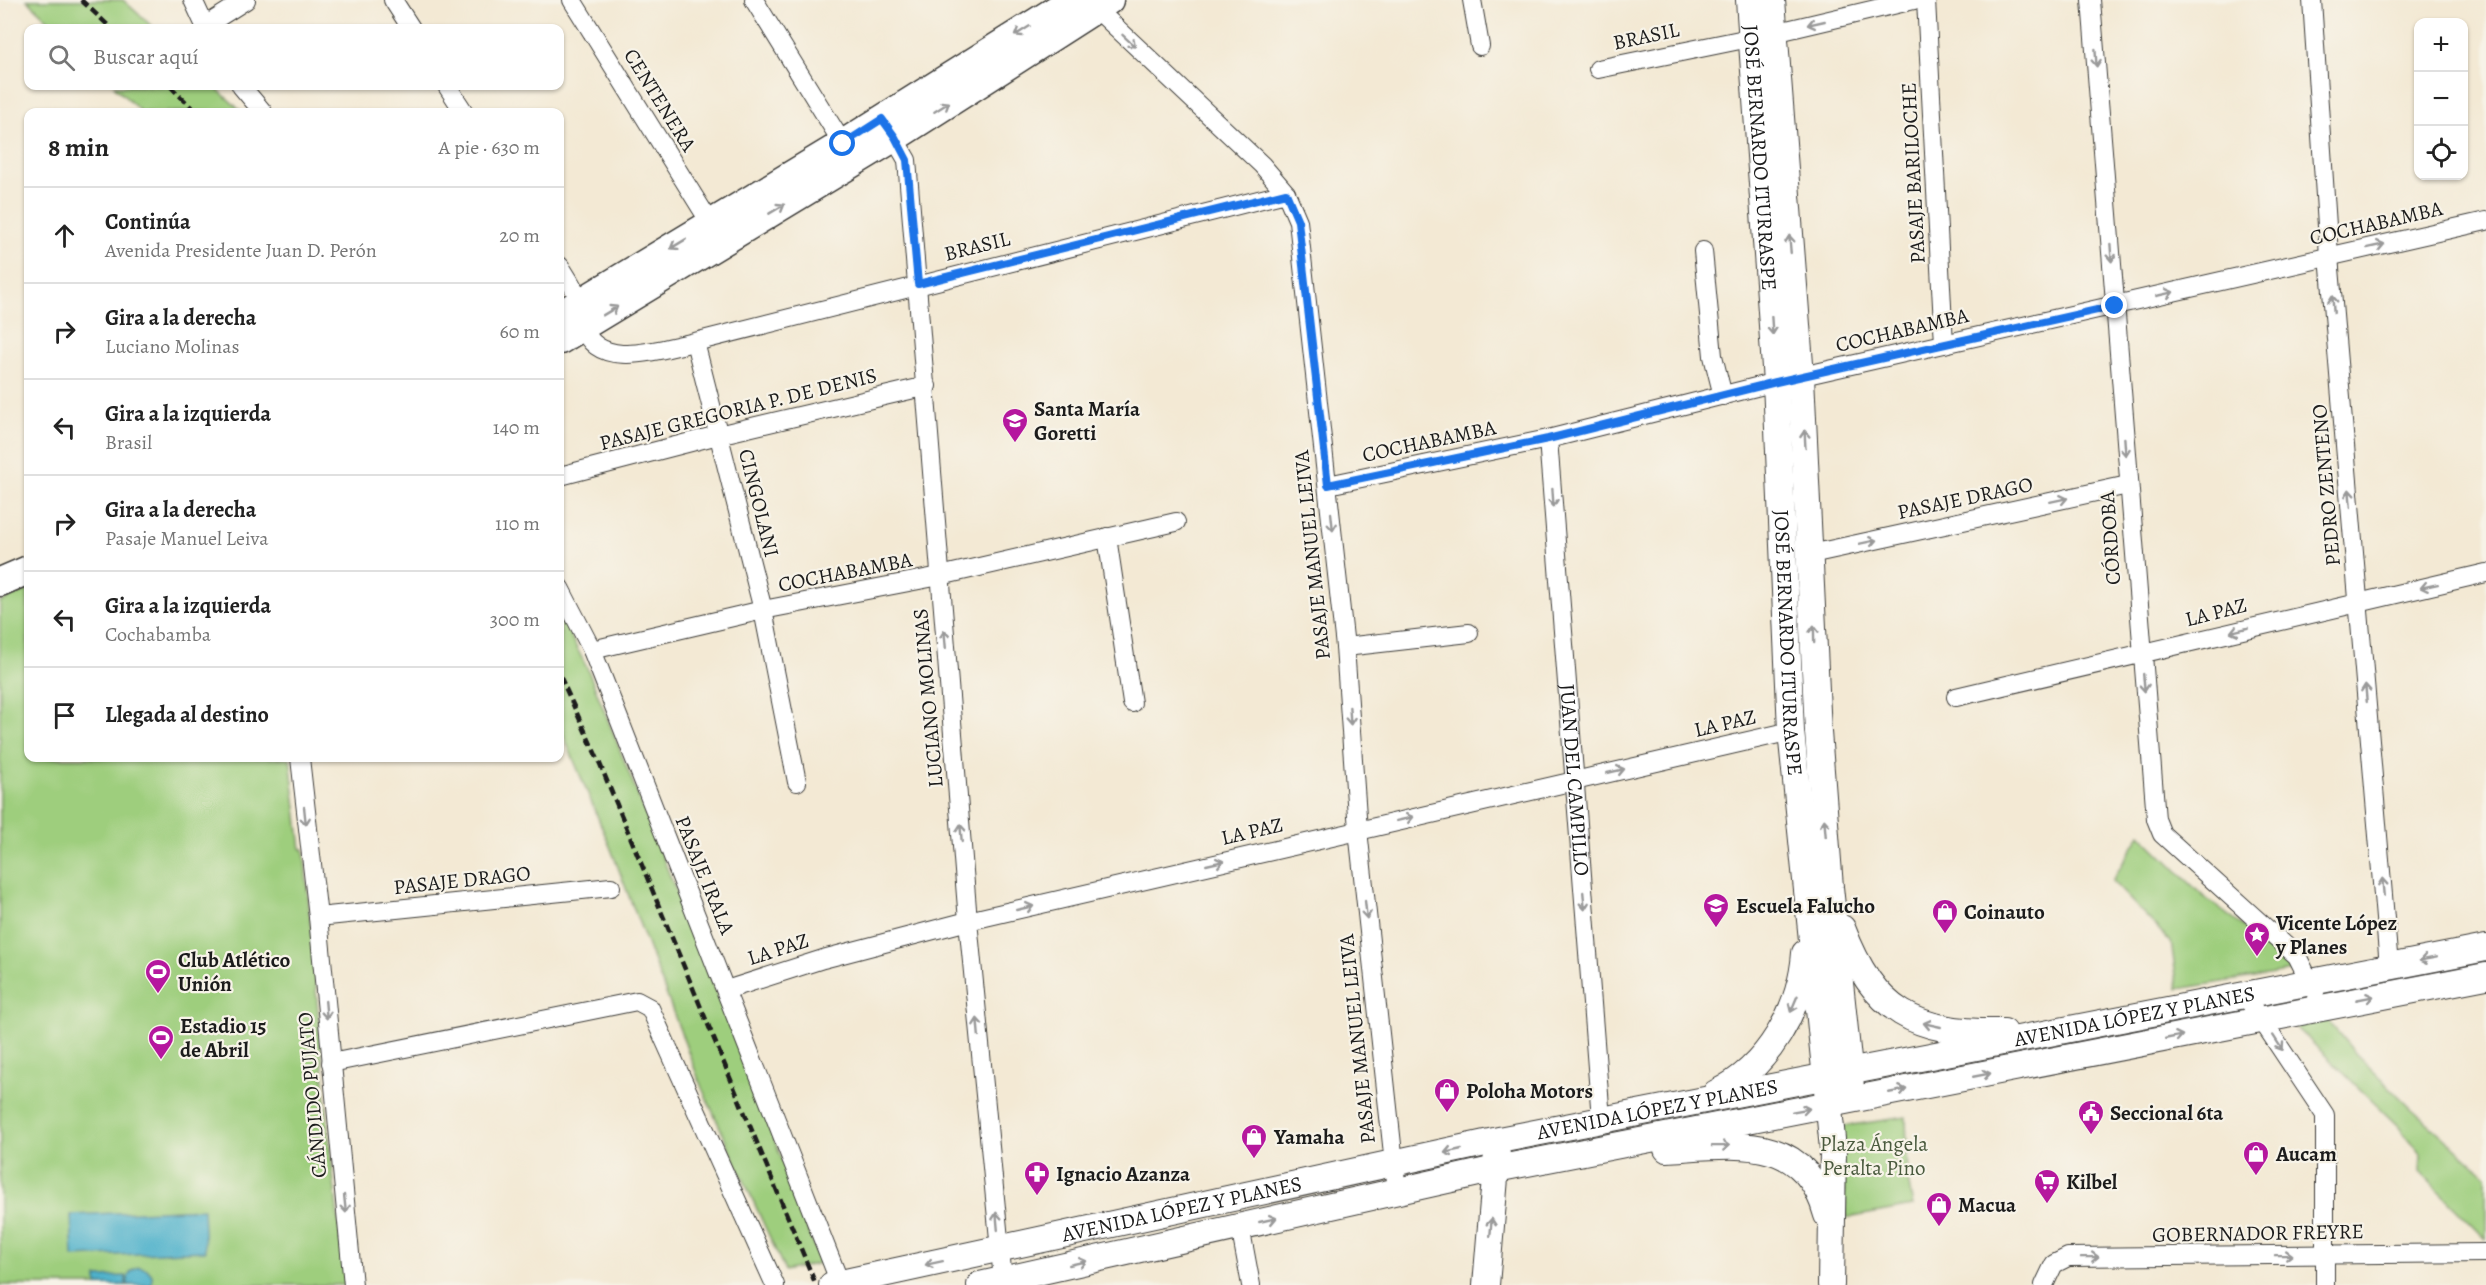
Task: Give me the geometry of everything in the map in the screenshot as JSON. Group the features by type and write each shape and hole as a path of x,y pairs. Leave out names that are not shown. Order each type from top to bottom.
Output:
{"main road":[{"name":"JOSÉ BERNARDO ITURRASPE","path":"1749,0 1763,35 1801,377 1811,554 1819,885 1841,1102 1833,1149 1831,1285"},
{"name":"JOSÉ BERNARDO ITURRASPE","path":"1772,0 1763,35 1791,731 1819,885"},
{"path":"571,321 1091,2"},
{"path":"571,321 711,224 843,144 889,128"},
{"path":"0,582 24,572"},
{"path":"1819,885 1863,974 1885,1002 1906,1018 1941,1028 1978,1032 2073,1028"},
{"path":"1696,1102 1722,1090 1745,1074 1763,1055 1786,1021 1796,999 1803,973 1819,885"},
{"name":"AVENIDA LÓPEZ Y PLANES","path":"836,1284 1602,1119 2486,948"},
{"name":"AVENIDA LÓPEZ Y PLANES","path":"992,1282 1558,1156 2486,976"},
{"path":"1486,1285 1499,1140"},
{"path":"1558,1156 1711,1147 1767,1150 1794,1162 1814,1181 1822,1197 1832,1236"}],"street":[{"path":"193,0 204,24"},
{"path":"210,24 246,0"},
{"path":"393,0 408,24"},
{"name":"CENTENERA","path":"572,0 711,224"},
{"path":"754,0 843,144"},
{"path":"1472,0 1480,46"},
{"name":"BRASIL","path":"1598,69 1763,35 1914,0"},
{"name":"PASAJE BARILOCHE","path":"1926,0 1944,344"},
{"name":"CÓRDOBA","path":"2091,0 2156,819 2162,834 2298,956 2321,1007"},
{"name":"PEDRO ZENTENO","path":"2312,0 2329,256 2389,966"},
{"name":"PASAJE MANUEL LEIVA","path":"1091,2 1262,165 1286,193 1298,221 1345,647 1358,830 1397,1191"},
{"path":"245,90 260,108"},
{"path":"450,90 461,108"},
{"name":"LUCIANO MOLINAS","path":"889,128 907,160 927,386 968,921 999,1249 992,1282"},
{"name":"BRASIL","path":"564,286 571,321 596,345 610,353 626,356 695,342 1286,193"},
{"name":"COCHABAMBA","path":"1328,485 1548,439 1776,382 2486,220"},
{"path":"1703,250 1713,356 1723,396"},
{"name":"CINGOLANI","path":"695,342 763,610 797,782"},
{"name":"PASAJE GREGORIA P. DE DENIS","path":"564,475 718,435 927,386"},
{"name":"JUAN DEL CAMPILLO","path":"1548,439 1602,1119"},
{"name":"PASAJE DRAGO","path":"1811,554 2128,485"},
{"name":"COCHABAMBA","path":"592,650 763,610 940,576 1176,522"},
{"path":"1107,537 1132,703"},
{"name":"LA PAZ","path":"1956,697 2358,601 2486,573"},
{"name":"PASAJE IRALA","path":"564,596 592,650 726,990 836,1284"},
{"path":"1345,647 1469,633"},
{"name":"LA PAZ","path":"726,990 823,959 968,921 1791,731"},
{"name":"CÁNDIDO PUJATO","path":"300,762 318,917 353,1285"},
{"name":"PASAJE DRAGO","path":"318,917 610,887"},
{"path":"2245,995 2325,1115 2325,1285"},
{"path":"331,1063 637,1001 650,1008 775,1285"},
{"path":"1240,1227 1251,1285"},
{"name":"GOBERNADOR FREYRE","path":"2044,1284 2054,1264 2068,1257 2486,1253"}],"green space":[{"path":"27,0 123,0 150,24 53,24"},
{"path":"118,90 218,90 238,108 137,108"},
{"name":"Estadio 15 de Abril","path":"24,592 24,762 290,762 301,849 304,849 329,1140 346,1285 0,1285 0,602"},
{"path":"564,623 588,670 763,1109 820,1263 785,1271 702,1088 611,849 564,737"},
{"path":"2140,834 2203,896 2299,970 2178,989 2171,942 2112,881"},
{"path":"2325,1017 2356,1054 2412,1109 2486,1175 2486,1239 2420,1172 2421,1155 2398,1126 2292,1023"},
{"name":"Plaza Ángela Peralta Pino","path":"1906,1117 1908,1179 1913,1206 1847,1218 1838,1127"}],"water":[{"path":"203,1209 205,1251 73,1257 71,1215"},
{"path":"139,1267 147,1269 152,1275 152,1285 128,1285 129,1274"},
{"path":"126,1276 126,1285 97,1285 97,1277"}],"railway":[{"path":"81,0 107,24"},
{"path":"174,90 192,108"},
{"path":"564,685 600,764 816,1285"}],"place":[{"name":"Santa María Goretti","path":"1015,444"},
{"name":"Escuela Falucho","path":"1716,929"},
{"name":"Coinauto","path":"1945,935"},
{"name":"Vicente López y Planes","path":"2257,958"},
{"name":"Club Atlético Unión","path":"158,995"},
{"name":"Estadio 15 de Abril","path":"161,1061"},
{"name":"Poloha Motors","path":"1447,1114"},
{"name":"Seccional 6ta","path":"2091,1136"},
{"name":"Yamaha","path":"1254,1160"},
{"name":"Aucam","path":"2256,1177"},
{"name":"Ignacio Azanza","path":"1037,1197"},
{"name":"Kilbel","path":"2047,1205"},
{"name":"Macua","path":"1939,1228"}],"route":[{"path":"843,144 882,119 895,137 907,160 918,284 1286,193 1298,221 1328,485 1548,439 1776,382 2115,306"}]}
